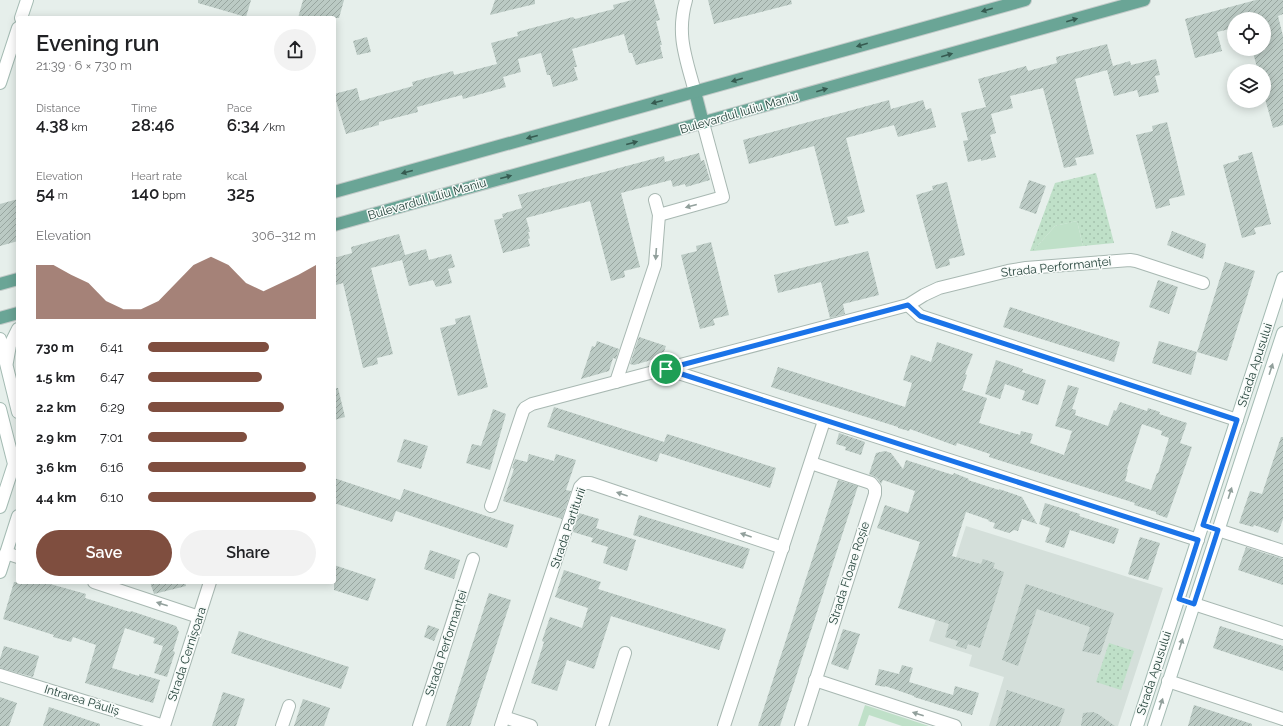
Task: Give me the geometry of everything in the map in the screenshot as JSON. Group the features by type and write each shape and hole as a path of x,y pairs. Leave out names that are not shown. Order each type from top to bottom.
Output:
{"main road":[{"path":"336,191 1024,0"},
{"name":"Bulevardul Iuliu Maniu","path":"336,224 1144,0"},
{"path":"695,92 703,123"},
{"path":"0,284 16,280"},
{"path":"0,318 16,314"}],"street":[{"path":"22,16 27,0"},
{"path":"686,0 682,18 682,44 695,92"},
{"path":"0,83 4,56 16,32"},
{"path":"658,215 723,197 703,123"},
{"path":"616,382 655,265 658,215 655,200"},
{"name":"Strada Performanței","path":"491,506 522,411 532,404 908,305 939,288 1008,271 1026,268 1130,260 1203,283"},
{"name":"Strada Apusului","path":"1137,726 1283,278"},
{"path":"908,305 920,316 1237,420"},
{"path":"3,367 16,332"},
{"name":"Strada Apusului","path":"1154,726 1283,333"},
{"path":"0,339 3,367 16,406"},
{"path":"666,369 1198,540"},
{"path":"0,409 16,464 0,507"},
{"path":"724,726 824,421"},
{"name":"Strada Floare Roșie","path":"801,726 875,494 875,488 871,483 810,463"},
{"name":"Strada Partiturii","path":"503,722 557,560 565,531 580,487 584,483 590,483 783,548"},
{"path":"0,572 16,522"},
{"path":"1203,525 1283,551"},
{"path":"6,553 16,556"},
{"name":"Strada Performanței","path":"419,726 473,559"},
{"path":"100,584 199,616"},
{"name":"Strada Cernișoara","path":"164,726 209,584"},
{"path":"1179,599 1283,633"},
{"path":"602,726 625,653"},
{"name":"Intrarea Păuliș","path":"0,675 164,726"},
{"path":"815,680 955,726"},
{"path":"1168,681 1283,719"},
{"path":"282,726 289,706"},
{"path":"503,722 531,726"}],"shaded area":[{"path":"966,526 1163,588 1118,726 989,726 1004,677 969,666 972,655 929,641"}],"green space":[{"path":"1096,173 1114,243 1083,246 1077,221 1055,226 1033,251 1030,251 1055,183"},
{"path":"1077,221 1083,246 1033,251 1055,226"},
{"path":"1109,643 1134,651 1121,690 1096,682"},
{"path":"865,705 929,726 902,726 869,715 865,726 858,726"}],"building":[{"path":"198,0 251,0 246,16 198,3"},
{"path":"303,0 344,0 339,18 336,18 336,16 299,16"},
{"path":"495,0 535,0 535,4 490,15"},
{"path":"632,0 654,0 660,20 656,21 662,45 660,45 663,58 636,65 632,53 629,53 624,34 572,49 577,67 574,67 578,80 553,87 550,75 547,75 541,53 518,59 521,72 503,77 506,87 463,99 462,95 417,107 418,112 379,122 379,125 346,134 336,101 336,93 357,88 360,101 413,86 412,82 453,71 454,75 497,64 491,43 518,36 517,32 573,17 575,19 614,9 613,5"},
{"path":"708,0 791,0 792,4 714,24"},
{"path":"1256,0 1283,0 1283,14 1278,16 1283,36 1283,125 1273,128 1268,108 1271,108 1271,64 1256,64 1254,56 1271,56 1271,12 1227,12 1227,30 1217,32 1222,51 1195,58 1185,19"},
{"path":"367,37 371,52 357,55 353,41"},
{"path":"1107,44 1113,66 1130,61 1131,65 1156,59 1160,75 1155,76 1159,92 1139,97 1137,90 1114,96 1107,70 1075,79 1094,154 1075,158 1077,165 1064,168 1043,88 1010,96 1013,108 991,114 996,133 990,135 996,157 981,161 981,159 968,162 963,141 968,140 961,113 986,107 978,79 1026,66 1028,71 1057,63 1056,57"},
{"path":"889,100 891,109 923,100 926,110 931,108 936,127 898,137 894,125 846,138 865,212 847,217 849,223 835,226 814,146 749,164 743,140"},
{"path":"1167,122 1185,195 1169,199 1170,205 1156,209 1136,135 1153,131 1152,126"},
{"path":"1252,152 1271,224 1254,228 1256,234 1242,238 1223,165 1239,160 1238,156"},
{"path":"699,153 701,161 704,160 710,180 686,187 685,184 673,187 671,180 621,193 640,267 624,271 625,277 611,281 590,201 526,218 530,232 528,232 530,238 528,239 530,246 503,253 494,220 503,218 502,214 522,208 518,195 664,156 665,162"},
{"path":"1029,180 1046,186 1036,214 1019,208"},
{"path":"947,182 965,255 949,259 950,265 936,269 916,195 933,190 932,186"},
{"path":"16,200 16,242 0,246 0,204"},
{"path":"1172,231 1206,244 1203,259 1167,245"},
{"path":"399,234 405,255 426,249 429,260 451,254 455,267 448,269 452,283 436,287 433,280 409,286 402,260 371,268 393,354 377,358 378,364 363,368 343,283 336,285 336,257 352,253 351,247"},
{"path":"711,242 729,315 713,319 715,325 700,329 681,255 697,251 696,246"},
{"path":"868,251 879,295 843,304 845,314 830,318 821,282 778,293 774,275"},
{"path":"1225,262 1255,271 1227,361 1197,352"},
{"path":"1158,280 1178,287 1169,314 1149,307"},
{"path":"1010,307 1120,342 1114,362 1003,327"},
{"path":"470,315 488,387 458,396 440,328 456,324 455,319"},
{"path":"639,337 666,346 662,357 634,365 630,364"},
{"path":"597,341 619,349 616,359 613,358 609,371 581,379 592,346 595,347"},
{"path":"1159,341 1197,352 1191,375 1152,363"},
{"path":"937,342 973,354 965,374 967,375 962,390 987,398 979,423 1020,435 1021,431 1033,434 1030,443 1064,455 1072,431 1055,426 1068,385 1079,388 1072,409 1076,410 1075,415 1108,426 1114,410 1116,411 1120,402 1147,411 1148,408 1160,412 1159,414 1187,423 1180,443 1192,447 1167,518 1156,514 1156,512 1134,505 1135,503 989,457 990,454 957,443 956,446 910,429 909,431 898,428 771,387 778,367 905,407 912,383 903,380 911,355 931,362","holes":["1142,424 1162,431 1161,435 1169,438 1151,490 1125,481 1127,469"]},
{"path":"996,360 1023,369 1022,372 1046,380 1038,405 1022,400 1025,391 1005,384 1000,399 985,394"},
{"path":"336,388 338,388 345,417 336,419"},
{"path":"554,407 664,442 667,434 776,468 770,488 660,453 657,462 547,427"},
{"path":"493,409 506,414 490,470 466,463 472,444 481,446"},
{"path":"839,433 865,442 861,455 845,450 846,447 836,444"},
{"path":"1281,437 1283,437 1283,519 1278,533 1254,525 1253,527 1239,523 1250,491 1262,494"},
{"path":"404,439 428,446 421,469 397,462"},
{"path":"885,451 891,453 903,469 906,460 953,475 954,473 969,479 968,480 1022,497 1037,524 1022,519 1018,531 1014,530 1009,533 993,528 995,523 988,521 989,520 966,512 952,556 981,564 983,559 995,563 993,568 1004,572 980,648 968,644 966,649 956,646 958,641 945,637 949,624 898,608 920,542 877,528 885,505 908,513 915,491 883,480 881,484 877,478 869,474 876,453"},
{"path":"529,454 554,461 556,454 576,460 566,490 571,491 562,519 503,501 514,469 512,468 515,459 527,462"},
{"path":"336,479 400,500 404,489 514,525 507,548 396,511 392,522 336,504"},
{"path":"838,480 858,486 780,726 758,726"},
{"path":"1045,503 1080,514 1079,516 1119,529 1114,544 1070,530 1064,548 1045,542 1050,528 1039,524"},
{"path":"579,513 599,519 596,528 636,540 627,571 603,563 608,547 591,542 593,538 573,532"},
{"path":"639,515 750,549 743,569 633,535"},
{"path":"1140,537 1160,543 1148,580 1128,574"},
{"path":"1246,547 1283,559 1283,585 1238,570"},
{"path":"430,550 460,560 454,579 424,569"},
{"path":"336,566 376,579 368,601 334,590 334,584 336,584"},
{"path":"564,570 601,582 598,589 726,629 719,650 611,616 594,669 567,660 557,691 531,683 550,617 582,628 588,608 555,597"},
{"path":"14,582 16,582 16,584 50,584 86,594 85,598 176,626 179,632 173,651 175,652 167,677 154,673 163,646 153,643 155,638 125,628 112,668 139,676 139,674 160,680 153,703 85,683 96,645 73,637 71,642 53,637 54,635 3,619"},
{"path":"151,584 186,584 186,586 154,594"},
{"path":"1026,584 1114,613 1100,655 1082,651 1090,627 1037,609 1018,666 1002,660"},
{"path":"489,593 511,600 470,726 446,726"},
{"path":"428,625 439,629 434,641 424,637"},
{"path":"1220,626 1283,646 1283,671 1213,648"},
{"path":"843,629 860,634 848,670 831,664"},
{"path":"239,631 349,667 341,689 231,653"},
{"path":"4,646 39,656 33,677 0,668 0,659"},
{"path":"902,665 913,668 909,682 953,695 955,686 979,693 972,715 914,697 885,686 875,685 879,669 899,674"},
{"path":"1007,690 1065,709 1059,726 996,726"},
{"path":"223,692 245,699 236,726 212,726"},
{"path":"0,697 17,703 9,726 0,726"},
{"path":"303,699 330,708 324,726 294,726"},
{"path":"1194,705 1252,724 1252,726 1188,726"},
{"path":"49,707 100,724 100,726 43,726"},
{"path":"1093,712 1115,726 1081,726 1083,713"}],"route":[{"path":"908,305 920,316 1237,420 1203,525 1218,530 1194,604 1179,599 1198,540 666,369 908,305"}]}
